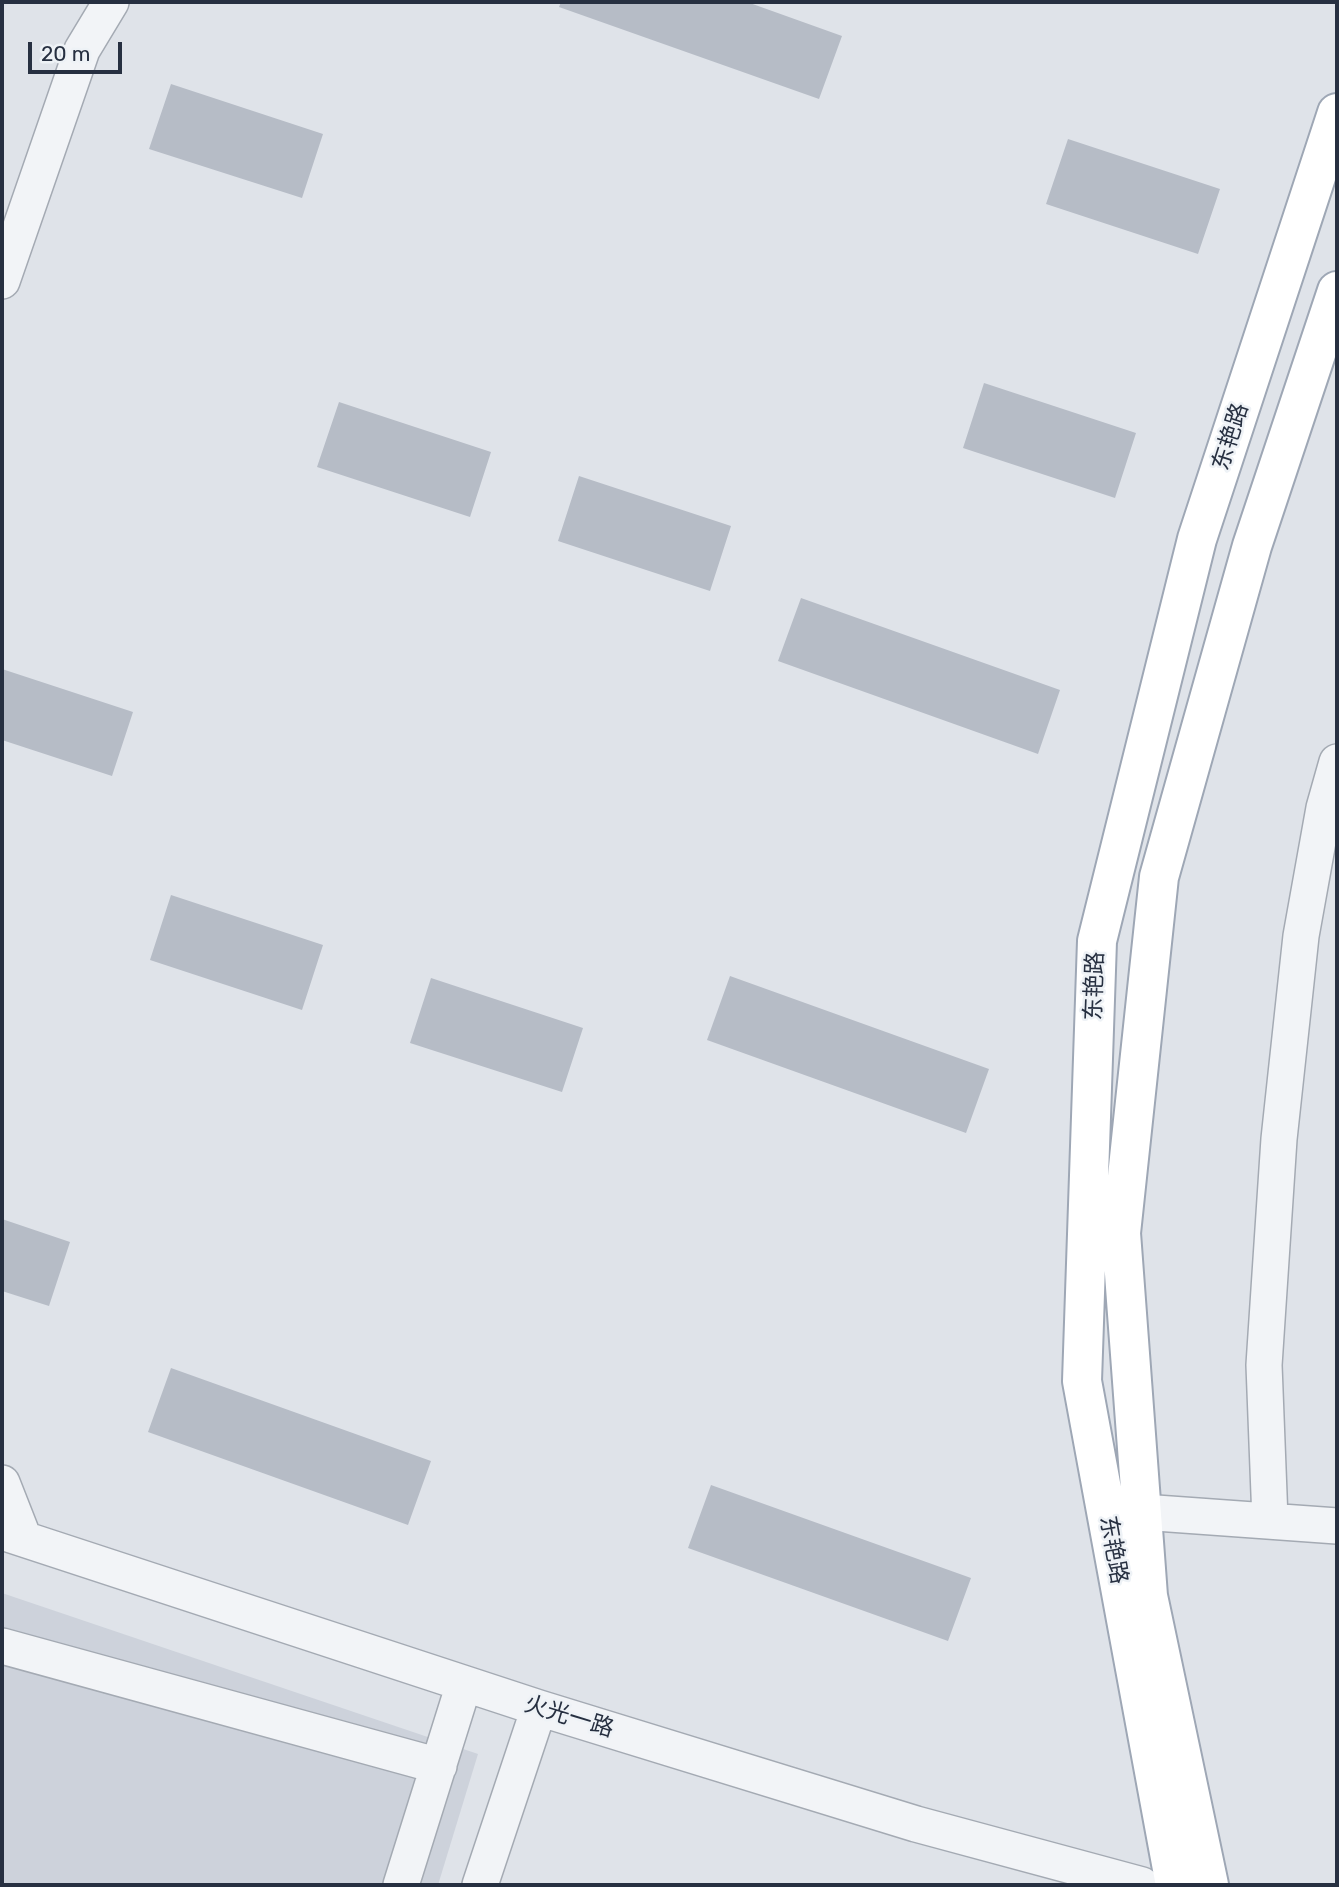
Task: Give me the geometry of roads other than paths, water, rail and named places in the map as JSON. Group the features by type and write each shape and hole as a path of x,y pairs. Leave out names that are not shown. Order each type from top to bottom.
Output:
{"main road":[{"name":"东艳路","path":"1175,1885 1082,1381 1097,941 1197,539 1337,113"},
{"name":"东艳路","path":"1209,1885 1148,1596 1121,1233 1159,877 1252,546 1337,291"}],"street":[{"path":"2,281 82,50 111,2"},
{"path":"1270,1520 1264,1364 1279,1139 1301,936 1324,808 1337,762"},
{"path":"2,1483 13,1536"},
{"path":"1142,1513 1337,1526"},
{"name":"火光一路","path":"13,1536 539,1708 916,1824 1142,1885"},
{"path":"2,1646 439,1766"},
{"path":"401,1885 464,1684"},
{"path":"480,1885 539,1708"}]}
